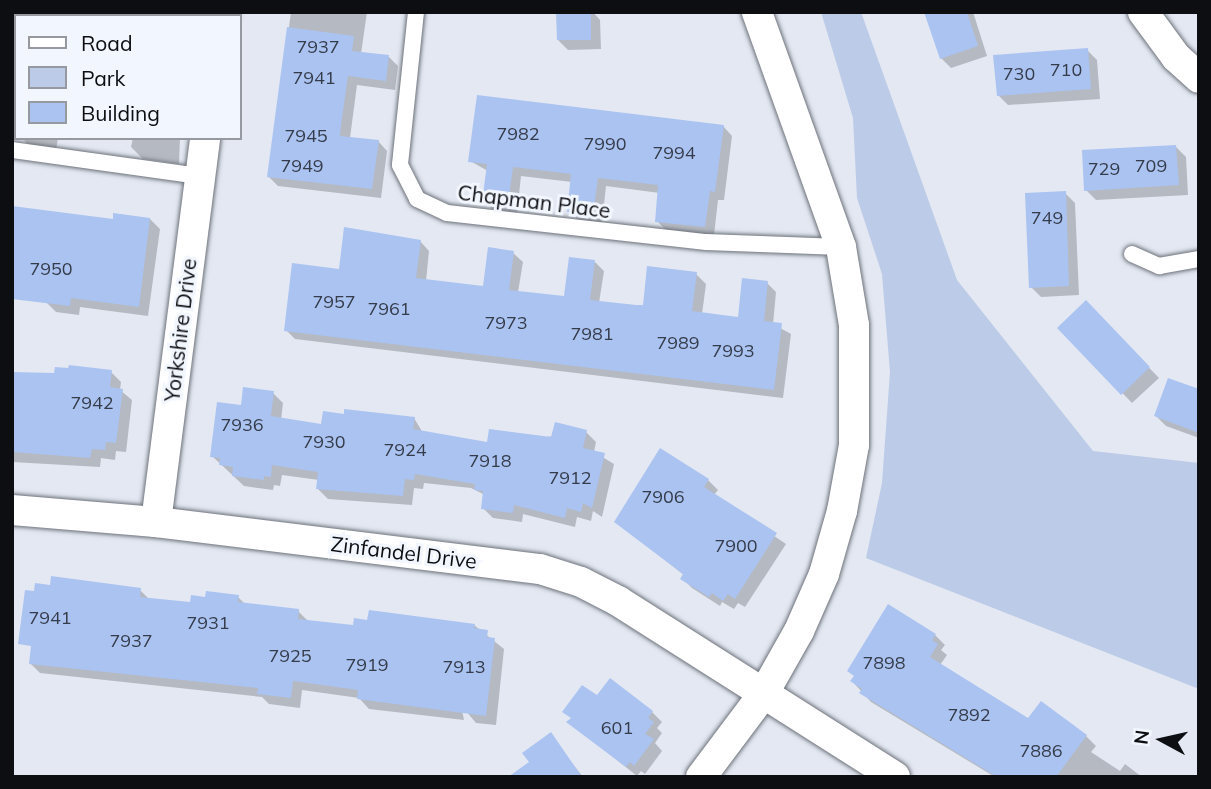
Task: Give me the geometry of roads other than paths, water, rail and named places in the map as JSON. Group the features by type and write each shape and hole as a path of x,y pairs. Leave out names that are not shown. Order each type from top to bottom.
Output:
{"street":[{"path":"701,777 764,693 799,631 824,574 849,471 857,385 854,325 841,247 758,12"},
{"path":"1143,12 1199,78"},
{"name":"Yorkshire Drive","path":"156,522 205,140"},
{"name":"Zinfandel Drive","path":"12,510 156,522 540,569 581,582 618,601 895,777"}],"lane":[{"name":"Chapman Place","path":"416,12 400,165 417,199 447,213 706,242 841,247"},
{"path":"12,150 200,176"},
{"path":"1132,254 1159,266 1199,258"}]}
